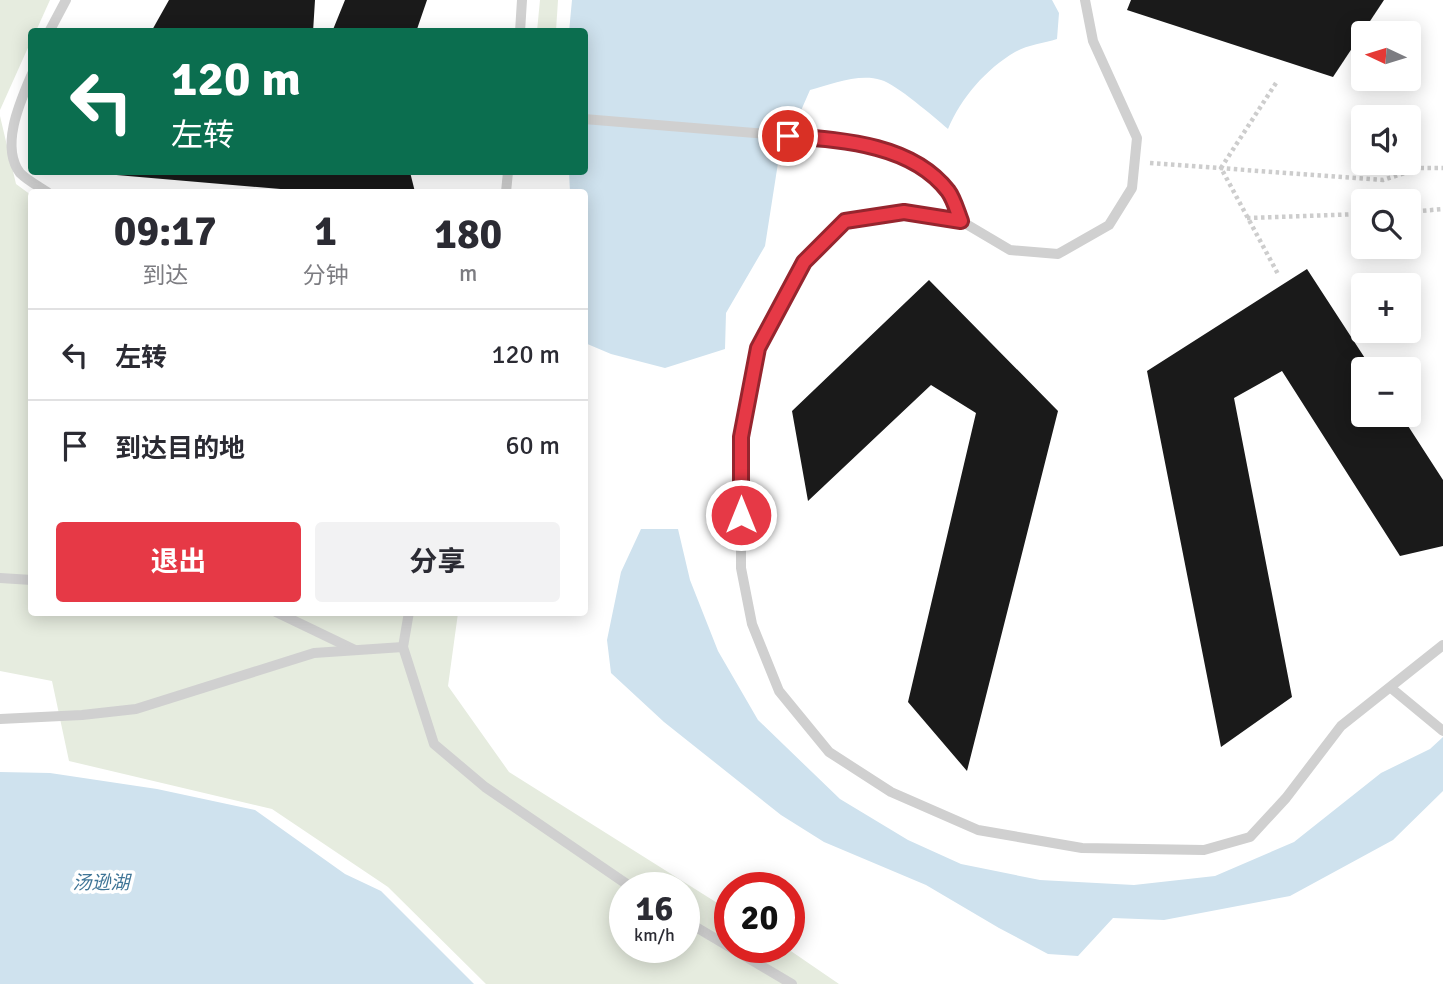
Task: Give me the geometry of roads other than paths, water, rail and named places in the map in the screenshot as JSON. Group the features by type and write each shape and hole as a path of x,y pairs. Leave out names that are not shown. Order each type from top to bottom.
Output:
{"lane":[{"path":"51,28 66,0"},
{"path":"520,28 522,0"},
{"path":"1085,0 1093,41 1137,138 1132,188 1109,225 1058,254 1010,250 961,221 904,212 845,221 804,262 758,348 741,437 741,568 752,624 779,691 829,752 891,792 978,830 1082,848 1204,850 1250,837 1286,798 1341,726 1443,645"},
{"path":"28,84 14,117 7,147 18,172 43,189"},
{"path":"588,119 839,140 886,150 929,171 949,192 961,221"},
{"path":"0,578 28,580"},
{"path":"284,616 355,650"},
{"path":"408,616 403,647 434,744 485,787 609,872"},
{"path":"0,719 136,709 313,653 403,647"},
{"path":"1391,688 1443,732"},
{"path":"700,929 792,984"}],"water":[{"path":"572,0 1052,0 1059,13 1057,39 1020,50 994,67 967,95 948,129 905,94 881,80 854,79 810,90 778,163 765,246 726,313 725,349 665,368 611,354 588,344 588,189 570,189 569,175 588,175 588,28 569,28"},
{"path":"641,529 678,529 690,580 718,651 758,720 840,799 908,840 961,864 1040,880 1134,885 1215,876 1294,842 1381,773 1430,749 1443,737 1443,791 1393,840 1290,896 1164,920 1113,918 1078,956 1048,954 926,885 824,842 781,815 664,722 611,673 607,640 621,572"},
{"name":"汤逊湖","path":"0,772 50,773 157,789 255,810 345,874 381,891 474,984 0,984"}]}
